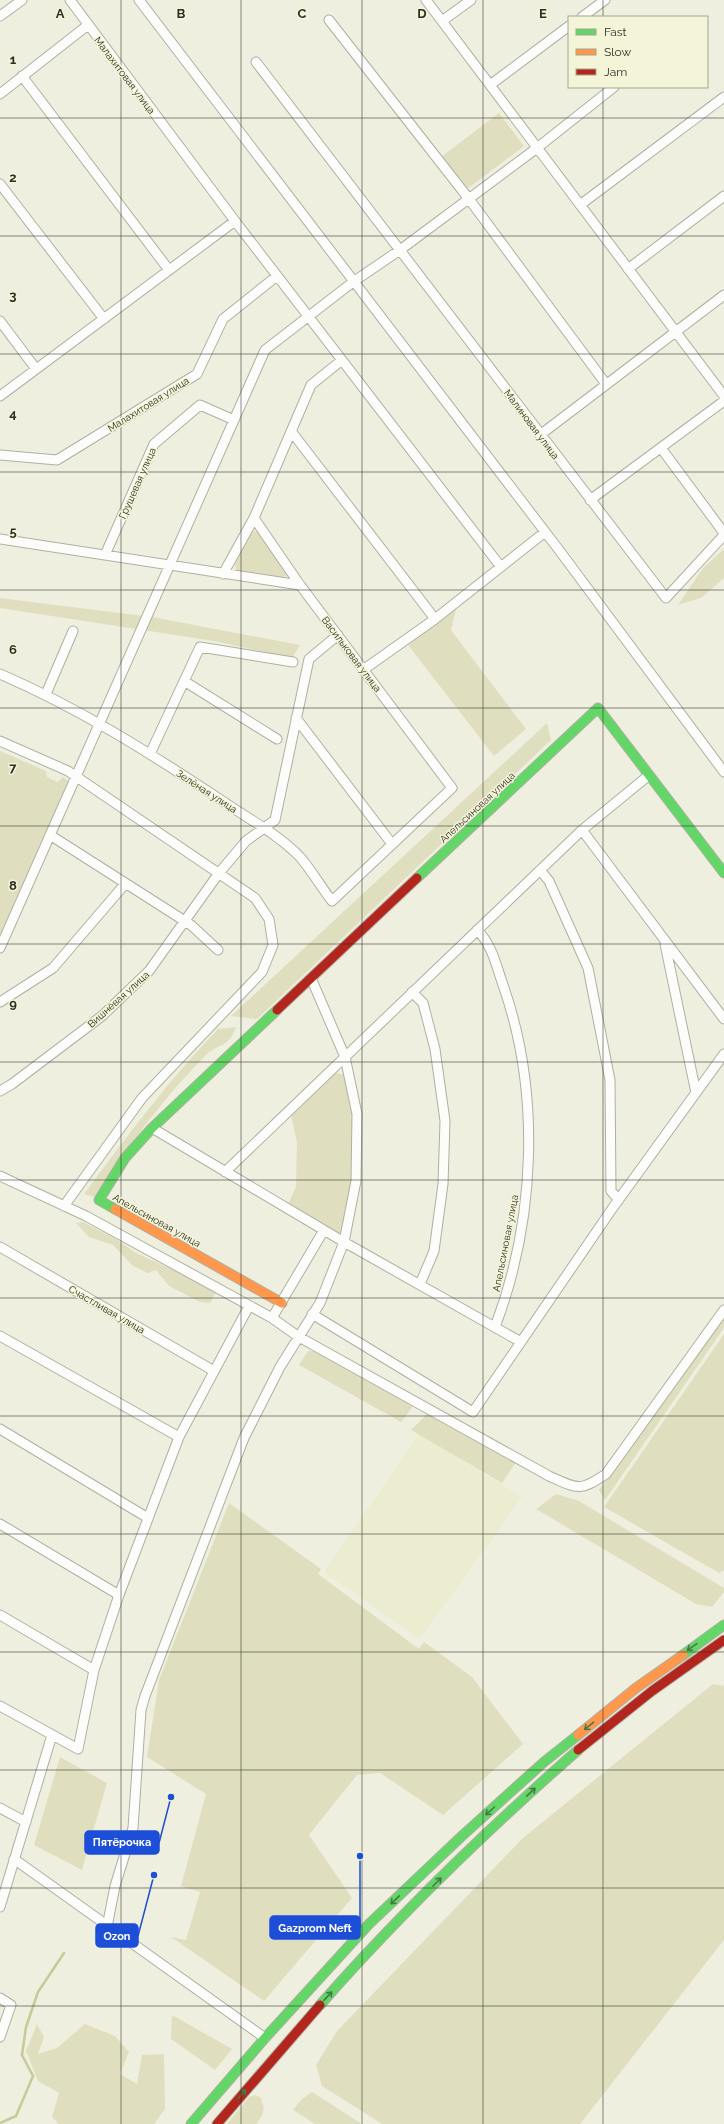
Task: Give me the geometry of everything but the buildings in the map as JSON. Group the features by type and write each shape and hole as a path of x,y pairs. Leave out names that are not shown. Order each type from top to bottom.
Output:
{"main road":[{"name":"Апельсиновая улица","path":"282,1303 99,1200 126,1158 152,1128 598,708 648,776 724,873"},
{"path":"191,2124 265,2038 369,1924 463,1835 544,1762 636,1688 724,1625"},
{"path":"218,2124 306,2020 397,1922 475,1844 556,1769 644,1698 724,1640"}],"street":[{"path":"0,16 22,0"},
{"name":"Малахитовая улица","path":"70,0 308,316"},
{"path":"139,0 545,532 724,772"},
{"path":"426,0 674,332 724,396"},
{"path":"442,21 471,0"},
{"path":"583,16 604,0"},
{"path":"329,20 469,199 606,384"},
{"path":"0,94 88,25"},
{"path":"490,85 568,27"},
{"name":"Малиновая улица","path":"256,62 666,598 724,534"},
{"path":"22,76 169,270"},
{"path":"0,948 76,777 98,723 171,564 265,350 353,282 400,250 537,148 613,88"},
{"path":"580,205 724,97"},
{"path":"0,184 104,319"},
{"path":"628,269 724,196"},
{"path":"0,396 235,221"},
{"name":"Малахитовая улица","path":"0,455 56,460 197,374 223,319 277,276"},
{"path":"540,435 724,295"},
{"path":"308,316 500,567"},
{"path":"0,321 36,369"},
{"path":"223,574 254,518 311,385 342,360"},
{"path":"590,500 724,401"},
{"name":"Грушевая улица","path":"106,555 154,444 200,405 234,420"},
{"path":"291,431 435,619"},
{"path":"661,448 724,534"},
{"name":"Васильковая улица","path":"254,518 300,585 452,788 392,844"},
{"path":"364,670 435,619 545,532"},
{"path":"0,539 171,564 223,574 300,585"},
{"path":"46,694 74,631"},
{"name":"Вишнёвая улица","path":"0,1091 12,1084 102,1016 149,971 219,873 246,841 275,820 309,659 338,635"},
{"path":"150,754 200,647 293,662"},
{"name":"Зелёная улица","path":"0,674 46,694 98,723 150,754 264,829"},
{"path":"184,681 277,739"},
{"path":"264,829 273,834 299,857 332,901 392,844 296,718"},
{"path":"0,741 68,771 255,898 269,919 272,945 262,972 142,1098 64,1206"},
{"path":"226,1172 582,830 648,776"},
{"path":"582,830 724,1019"},
{"path":"50,835 191,925 218,950"},
{"path":"540,870 550,880 588,968 610,1080 611,1192 618,1200"},
{"path":"0,1002 53,968 125,884"},
{"name":"Апельсиновая улица","path":"477,930 484,937 492,954 510,1004 526,1085 529,1165 522,1224 505,1301 495,1327"},
{"path":"664,941 696,1093"},
{"path":"107,1927 115,1886 133,1828 141,1710 145,1696 244,1438 262,1398 320,1303 344,1242 356,1181 357,1114 346,1056 311,978"},
{"path":"412,992 423,1004 435,1049 445,1121 444,1184 434,1251 420,1284"},
{"path":"312,1314 474,1412 618,1200 724,1054"},
{"path":"152,1128 344,1242 521,1342"},
{"path":"0,1176 64,1206 272,1318 299,1337 549,1476 577,1489 590,1485 606,1474 724,1310"},
{"path":"272,1318 324,1230"},
{"name":"Счастливая улица","path":"0,1247 214,1371"},
{"path":"0,1706 78,1749 94,1670 119,1595 179,1437 249,1306"},
{"path":"0,1336 179,1437"},
{"path":"0,1430 148,1518"},
{"path":"0,1524 119,1595"},
{"path":"0,1615 94,1670"},
{"path":"1,1901 52,1735"},
{"path":"0,1808 26,1822"},
{"path":"14,1859 107,1927 265,2038"},
{"path":"0,1998 11,2005 0,2037"}],"shaded area":[{"path":"499,113 524,146 466,190 441,157"},
{"path":"255,531 260,533 287,569 287,575 282,579 236,571 235,565 249,533"},
{"path":"724,549 724,578 701,598 678,605 703,568"},
{"path":"0,598 152,617 300,645 292,658 214,641 0,608"},
{"path":"456,609 451,630 526,729 494,756 408,645"},
{"path":"547,723 551,740 257,1019 231,1016"},
{"path":"0,751 46,771 47,777 58,782 63,777 69,782 0,934"},
{"path":"236,1027 227,1042 206,1055 175,1088 133,1141 94,1197 84,1194 148,1110 218,1029"},
{"path":"335,1073 346,1075 353,1107 355,1161 344,1229 337,1235 287,1206 296,1187 297,1143 291,1115"},
{"path":"83,1222 114,1238 138,1254 217,1290 210,1303 200,1302 169,1286 156,1270 148,1273 133,1266 113,1245 89,1237 76,1223"},
{"path":"724,1319 724,1328 605,1500 599,1490"},
{"path":"724,1334 724,1570 719,1573 604,1507"},
{"path":"308,1351 327,1352 415,1404 401,1422 299,1365"},
{"path":"429,1412 518,1459 502,1483 411,1430"},
{"path":"419,1434 522,1497 420,1639 324,1572"},
{"path":"556,1494 579,1501 724,1588 724,1592 712,1607 696,1604 536,1509"},
{"path":"229,1503 321,1569 318,1574 419,1649 424,1642 472,1677 523,1744 443,1815 380,1773 357,1775 309,1835 352,1898 264,2001 171,1937 186,1940 200,1892 181,1886 206,1794 147,1757 159,1680"},
{"path":"713,1684 724,1686 724,1940 580,2124 382,2124 322,2086 316,2065 337,2031 523,1838"},
{"path":"60,1757 107,1783 82,1870 34,1845"},
{"path":"172,2015 232,2049 215,2070 171,2039"},
{"path":"37,2024 44,2037 38,2054 57,2048 85,2024 115,2036 129,2052 120,2074 137,2084 142,2055 164,2054 165,2109 154,2124 59,2124 52,2117 59,2093 38,2081 26,2051"},
{"path":"312,2092 362,2124 315,2124 293,2110 302,2099"},
{"path":"255,2095 260,2097 263,2105 261,2117 256,2124 227,2124 249,2097"}],"waterway":[{"path":"0,2123 16,2116 33,2076 22,2055 26,2027 38,1992 64,1953"}],"traffic: fast":[{"path":"417,878 598,708 724,873"},
{"path":"115,1209 99,1200 125,1158 152,1128 277,1010"},
{"path":"683,1655 724,1625"},
{"path":"191,2124 265,2038 369,1924 463,1835 544,1762 578,1735"},
{"path":"320,2005 381,1938 445,1873 578,1750"}],"traffic: slow":[{"path":"115,1209 282,1303"},
{"path":"578,1735 636,1688 683,1655"}],"traffic: jam":[{"path":"277,1010 417,878"},
{"path":"578,1750 652,1691 724,1640"},
{"path":"217,2124 320,2005"}],"place":[{"name":"Пятёрочка","path":"171,1797"},
{"name":"Gazprom Neft","path":"360,1856"},
{"name":"Ozon","path":"154,1875"}]}
